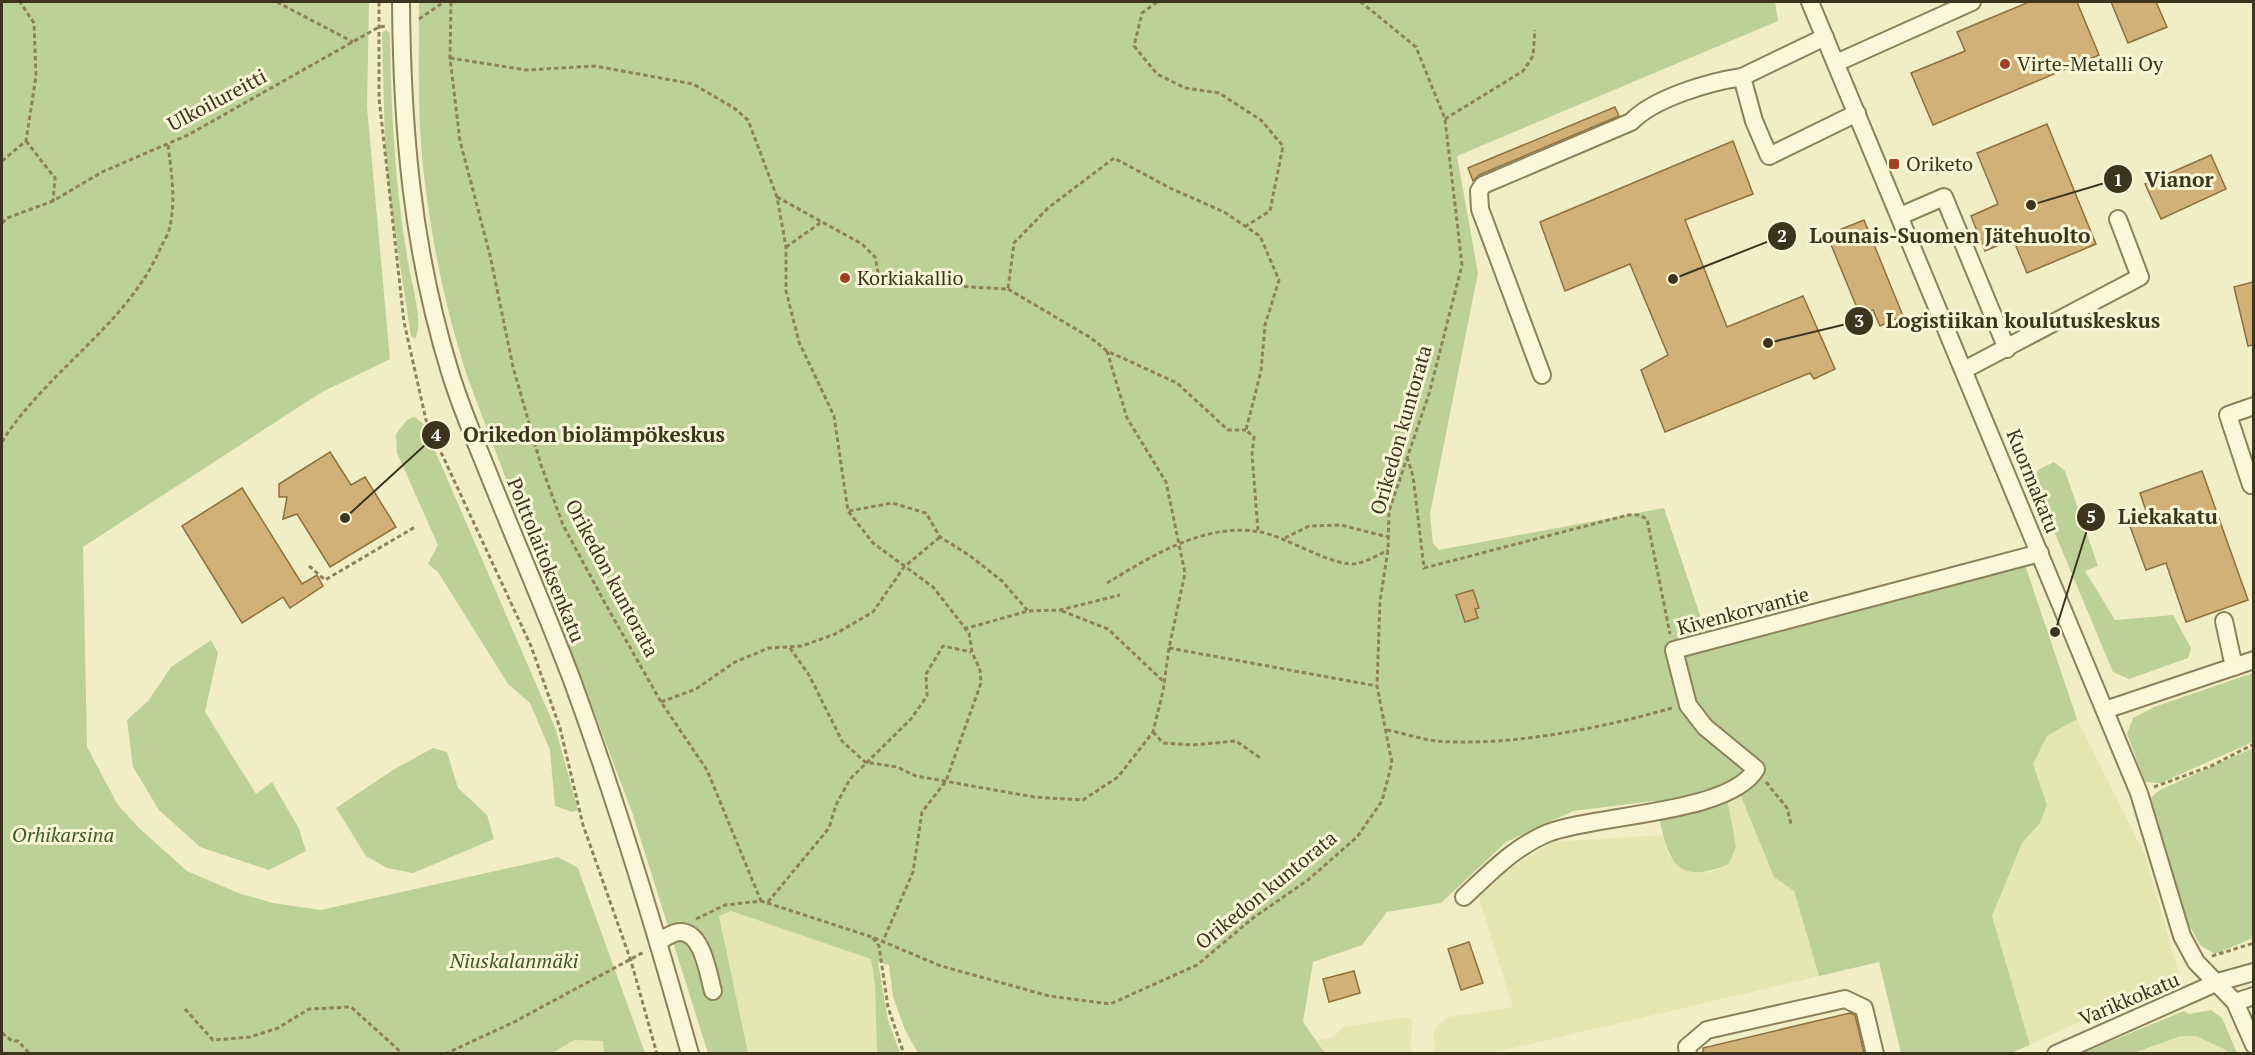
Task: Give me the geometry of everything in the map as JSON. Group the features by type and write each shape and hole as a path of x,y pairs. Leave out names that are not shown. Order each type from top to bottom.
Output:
{"street":[{"name":"Polttolaitoksenkatu","path":"401,2 404,126 410,184 419,242 450,373 571,678 619,815 690,1053"},
{"name":"Kuormakatu","path":"1810,2 2139,793 2182,936 2196,962 2235,1002 2253,1045"},
{"path":"1836,63 1972,2"},
{"path":"1542,375 1480,209 1479,191 1483,185 1631,122 1642,110 1717,81 1742,77 1825,37"},
{"path":"1742,77 1754,122 1769,156 1857,114"},
{"path":"1900,216 1944,198 2007,349"},
{"path":"1964,370 2140,277 2118,219"},
{"path":"2251,485 2228,415 2253,406"},
{"name":"Kivenkorvantie","path":"1755,769 1706,727 1688,705 1674,650 2040,553"},
{"path":"2224,621 2234,667"},
{"path":"2105,710 2253,660"},
{"path":"1464,897 1518,848 1549,833 1577,824 1637,817 1678,808 1737,789 1750,778 1755,769"},
{"path":"658,941 678,932 688,933 697,941 713,991"},
{"name":"Varikkokatu","path":"2056,1053 2217,982 2253,972"},
{"path":"2235,1002 2253,996"},
{"path":"1688,1053 1687,1047 1707,1030 1845,999 1864,1008 1875,1053"}],"path":[{"path":"2,161 26,141 36,76 34,23 20,2"},
{"path":"277,2 353,42"},
{"path":"379,2 379,98 404,322 416,384 426,420 531,646 560,728 584,825 631,961 657,1053"},
{"name":"Ulkoilureitti","path":"2,223 7,218 53,201 102,172 168,144 379,27 401,25 418,20 444,2"},
{"name":"Orikedon kuntorata","path":"451,2 450,58 460,141 490,255 513,367 541,465 563,525 662,702 707,770 761,901"},
{"path":"1157,2 1142,13 1134,46 1157,74 1185,88 1219,93 1261,120 1283,146 1270,211 1246,226"},
{"name":"Orikedon kuntorata","path":"678,932 713,909 761,901 768,902 872,936 941,966 1048,996 1110,1004 1197,965 1253,918 1308,880 1357,837 1382,801 1392,763 1377,687 1380,601 1388,550 1389,511 1406,455 1429,394 1461,265 1445,119 1416,47 1361,2"},
{"path":"1445,119 1523,71 1533,56 1535,30"},
{"path":"450,58 526,70 595,66 693,84 734,108 748,120 777,197 786,247 786,291 799,342 834,416 848,511 873,543 933,587 969,633 972,652 980,670 981,684 946,781 922,812 913,872 883,941"},
{"path":"26,141 55,178 53,201"},
{"path":"2,442 15,420 65,365 115,318 151,270 170,227 173,183 168,144"},
{"path":"1008,289 1014,243 1048,208 1114,158 1170,188 1224,212 1260,236 1279,280 1265,326 1261,371 1246,430"},
{"path":"777,197 820,223 848,236 868,251 875,257 880,282 1008,289 1090,338 1107,351 1178,383 1228,430 1246,430 1254,437 1252,454 1258,531"},
{"path":"786,247 820,223"},
{"path":"790,648 809,675 842,741 865,762 897,766 916,776 1034,797 1083,800 1118,777 1153,732 1165,683 1168,648 1185,573 1166,482 1127,418 1107,351"},
{"path":"1406,455 1413,476 1424,568 1628,515 1639,515 1647,519 1674,650"},
{"path":"848,511 892,503 926,513 940,537 969,555 1002,581 1028,610"},
{"path":"1285,538 1309,526 1341,525 1388,537"},
{"path":"309,566 326,580 415,527"},
{"path":"1107,583 1178,543 1232,530 1258,531 1285,538 1320,556 1356,564 1388,550"},
{"path":"662,702 696,689 735,662 769,648 790,648 835,634 873,612 904,567 940,537"},
{"path":"964,629 1028,610 1060,610 1120,595"},
{"path":"1060,610 1108,629 1165,683"},
{"path":"768,902 829,828 836,805 850,779 910,718 927,696 926,674 943,646 972,652"},
{"path":"1168,648 1377,687"},
{"path":"1387,730 1434,741 1481,742 1583,727 1688,705"},
{"path":"1153,732 1163,743 1193,745 1236,741 1262,759"},
{"path":"2139,793 2211,766 2253,744"},
{"path":"1755,769 1787,808 1791,824"},
{"path":"872,936 879,946 888,1007 904,1053"},
{"path":"445,1053 514,1022 631,961 658,941"},
{"path":"2196,962 2253,943"},
{"path":"185,1009 213,1040 250,1038 278,1028 309,1009 351,1007 403,1053"},
{"path":"2,1034 12,1041 18,1041 30,1053"}],"green space":[{"path":"2,2 369,2 367,107 390,359 322,392 83,547 87,747 118,805 139,828 187,871 238,893 273,903 321,910 558,857 578,868 645,1053 604,1053 603,1041 574,1040 551,1054 2,1053"},
{"path":"419,2 1775,2 1778,21 1457,156 1478,273 1430,514 1433,543 1439,550 1664,508 1708,639 2022,556 2077,719 2047,736 2033,764 2047,805 2040,823 2022,843 1992,916 2030,1045 2011,1053 1901,1053 1879,962 1819,976 1794,891 1774,877 1740,794 1727,798 1736,846 1729,864 1708,871 1692,872 1681,868 1673,860 1667,848 1654,801 1573,811 1506,842 1441,903 1387,912 1362,945 1313,962 1303,1022 1325,1053 918,1053 905,1030 893,997 889,965 878,962 888,1020 900,1053 877,1053 875,985 871,959 731,911 719,916 748,1053 708,1053 632,812 467,376 446,302 427,201 420,132"},
{"path":"386,30 390,33 393,121 400,209 418,315 415,339 411,336 390,201 385,145 382,33"},
{"path":"414,417 423,423 556,730 578,810 572,812 555,806 550,750 530,703 508,684 438,572 428,564 438,545 397,453 396,434 407,420"},
{"path":"2054,462 2065,471 2098,566 2085,571 2115,620 2173,615 2191,648 2188,658 2129,679 2113,672 2033,481 2038,470"},
{"path":"211,640 218,653 205,712 256,794 272,782 299,829 306,851 269,870 200,847 159,810 133,767 127,720 148,701 171,667"},
{"path":"2253,673 2253,742 2160,783 2145,782 2127,734 2133,718 2154,707"},
{"path":"2077,719 2145,855 2179,975 2030,1045 1992,916 2022,843 2040,823 2047,805 2033,764 2047,736"},
{"path":"433,748 447,752 458,788 487,815 494,839 413,873 387,868 366,856 336,808 393,770"},
{"path":"2253,748 2253,938 2215,954 2200,945 2188,923 2151,798 2158,791"},
{"path":"1740,794 1774,877 1794,891 1819,976 1492,1053 1427,1054 1432,1052 1436,1045 1433,1033 1438,1025 1449,1017 1513,1007 1476,889 1553,842 1663,835 1668,855 1685,870 1708,873 1729,864 1736,845 1727,798"},
{"path":"731,911 871,959 875,985 877,1053 748,1053 719,915"},
{"path":"2211,1010 2222,1018 2237,1053 2228,1053 2196,1036 2181,1036 2134,1053 2082,1053 2184,1011 2189,1014"},
{"path":"1407,1017 1412,1020 1411,1049 1415,1053 1325,1053 1318,1040 1333,1038 1343,1027"},
{"path":"2181,1036 2196,1036 2228,1053 2134,1054"},
{"path":"574,1040 603,1041 604,1053 551,1054"}],"building":[{"name":"Virte-Metalli Oy","path":"2029,2 2077,2 2099,55 1933,125 1911,73 1965,51 1957,32"},
{"path":"2111,2 2156,2 2167,27 2128,43"},
{"path":"1615,107 1619,116 1479,175 1473,181 1468,168"},
{"path":"2047,124 2096,244 2027,273 2013,239 1985,251 1971,216 1998,204 1977,153"},
{"path":"1733,141 1753,194 1685,220 1727,327 1803,296 1835,369 1814,379 1810,373 1665,432 1641,370 1668,355 1630,264 1565,291 1540,222"},
{"path":"2211,155 2226,189 2161,219 2145,184"},
{"path":"1864,220 1903,316 1880,326 1873,310 1860,315 1827,235"},
{"path":"2253,282 2253,345 2248,346 2234,287"},
{"path":"330,452 351,485 365,477 396,527 330,567 297,514 283,519 287,497 279,497 279,484"},
{"path":"2202,471 2248,600 2186,622 2166,563 2146,570 2127,518 2146,511 2140,493"},
{"path":"242,488 302,584 317,575 323,586 290,608 283,597 242,623 182,526"},
{"path":"1473,590 1479,608 1475,609 1478,618 1465,622 1456,595"},
{"path":"1469,942 1483,983 1461,990 1448,949"},
{"path":"1354,971 1360,993 1329,1002 1323,979"},
{"path":"1850,1013 1855,1015 1864,1053 1703,1053 1703,1048"}],"place":[{"name":"Virte-Metalli Oy","path":"2005,64"},
{"name":"Oriketo","path":"1894,164"},
{"name":"Vianor","path":"2031,205"},
{"name":"Korkiakallio","path":"845,278"},
{"name":"Lounais-Suomen Jätehuolto","path":"1673,279"},
{"name":"Logistiikan koulutuskeskus","path":"1768,343"},
{"name":"Orikedon biolämpökeskus","path":"345,518"},
{"name":"Liekakatu","path":"2055,632"}],"park label":[{"name":"Orhikarsina","path":"63,835"},
{"name":"Niuskalanmäki","path":"514,961"}]}
